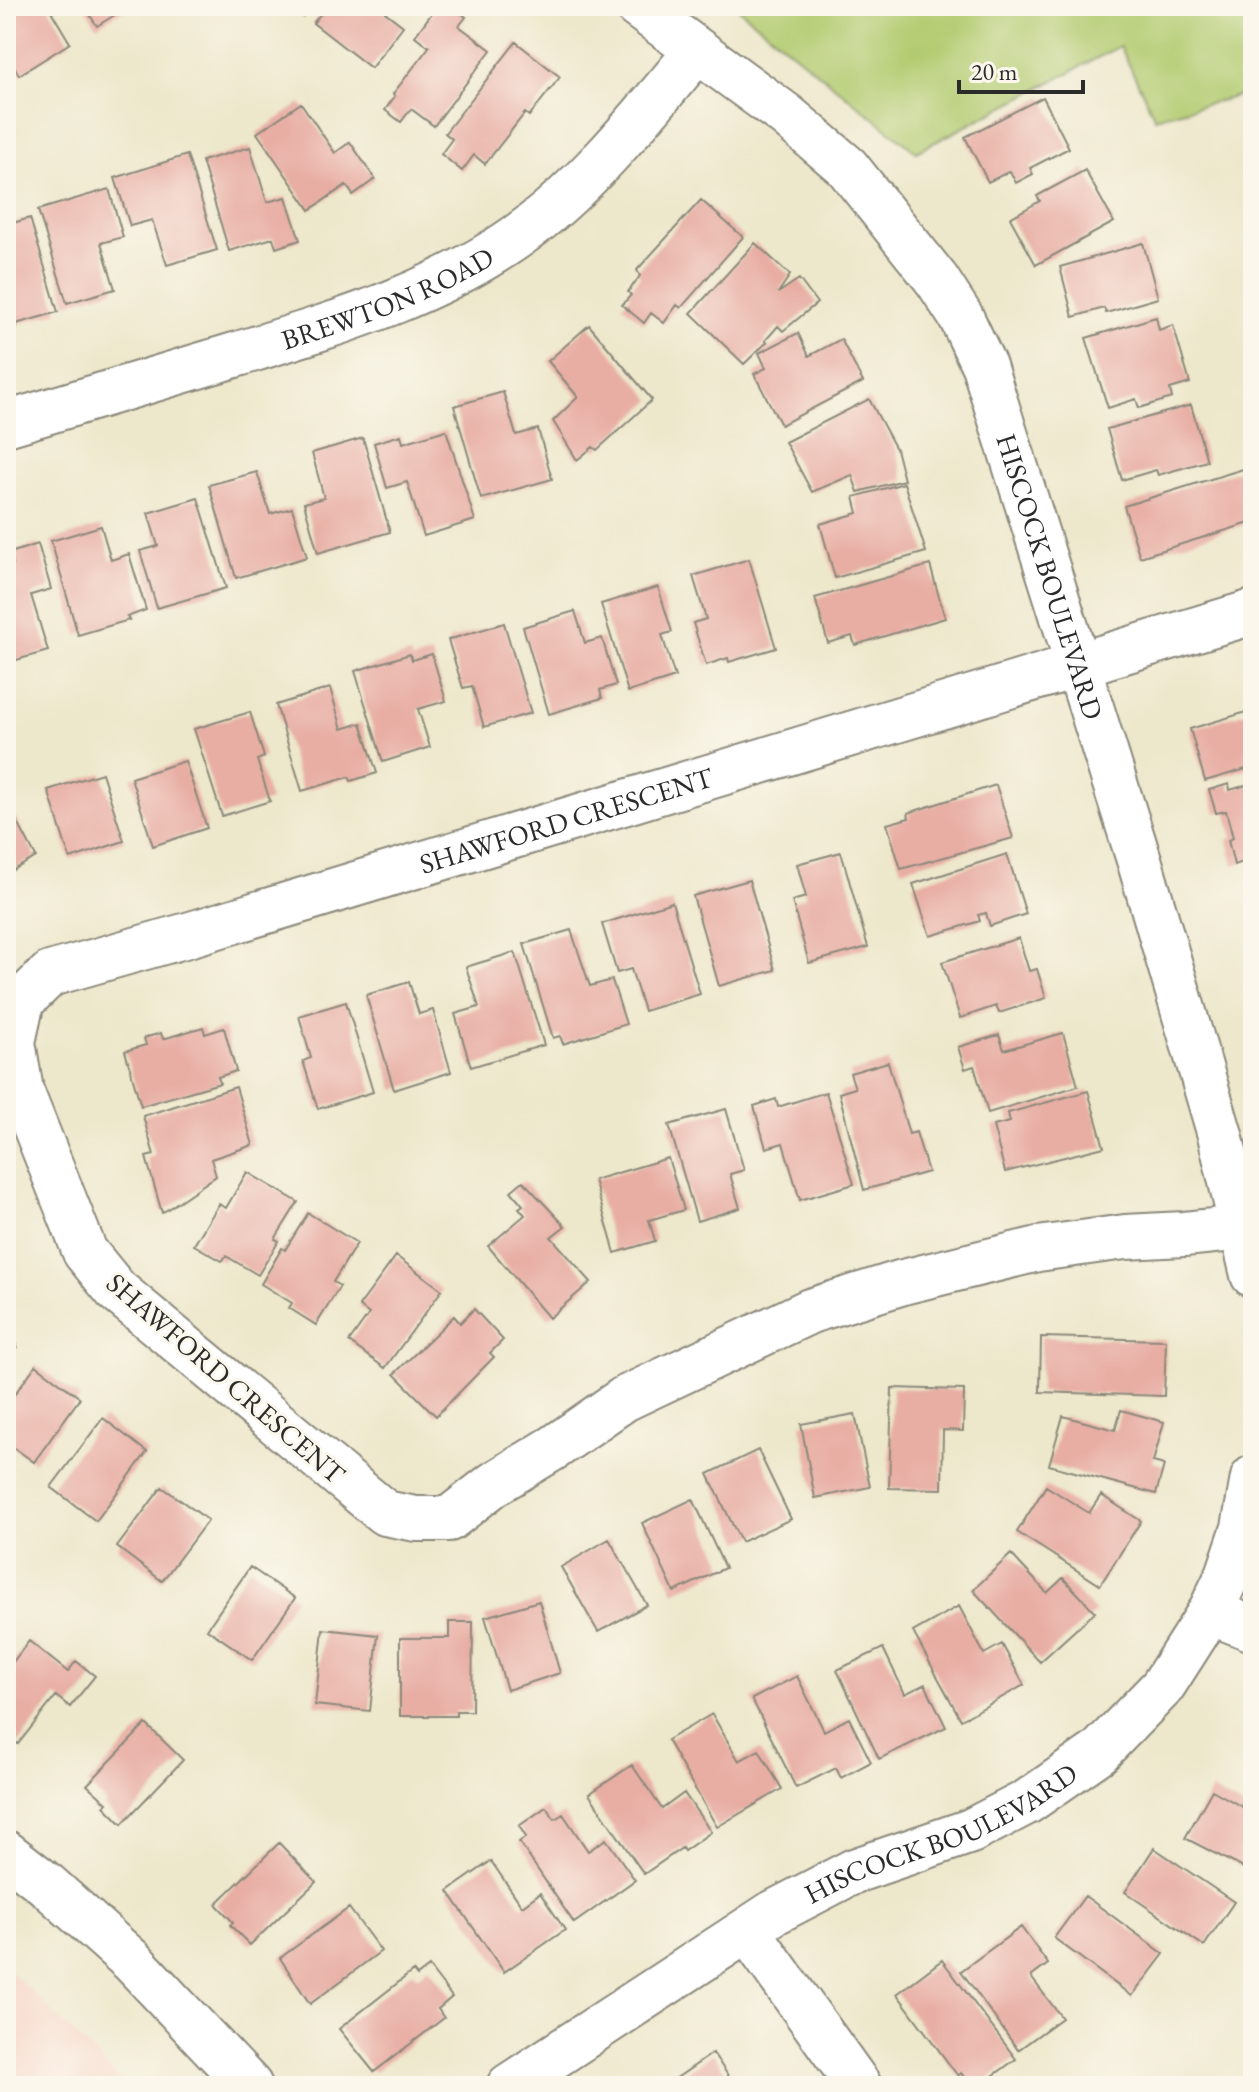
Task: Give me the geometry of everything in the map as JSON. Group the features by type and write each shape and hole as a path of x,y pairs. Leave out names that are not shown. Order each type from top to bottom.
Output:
{"street":[{"name":"HISCOCK BOULEVARD","path":"637,6 787,116 847,167 937,280 961,317 984,366 1144,878 1220,1135 1253,1275"},
{"name":"BREWTON ROAD","path":"6,424 334,324 404,297 466,268 530,227 580,183 697,51"},
{"name":"SHAWFORD CRESCENT","path":"1243,1228 1125,1237 1038,1249 903,1282 810,1311 624,1399 555,1447 494,1484 449,1519 416,1519 385,1513 116,1290 85,1252 21,1091 13,1042 22,1001 50,974 220,926 1253,612"},
{"name":"HISCOCK BOULEVARD","path":"509,2086 773,1913 854,1871 971,1831 1027,1802 1099,1752 1162,1687 1210,1612 1228,1575 1240,1539 1253,1478"},
{"path":"1210,1612 1253,1629"},
{"path":"6,1853 132,1961 250,2086"},
{"path":"748,1931 859,2086"}],"shaded area":[{"path":"6,1967 127,2086 6,2086"}],"green space":[{"path":"735,6 1253,6 1253,92 1155,118 1120,46 916,152"}],"building":[{"path":"6,6 48,6 70,43 19,75 6,53"},
{"path":"84,6 129,6 97,26"},
{"path":"289,6 311,6 303,17"},
{"path":"327,6 390,6 385,12 403,26 371,68 313,23"},
{"path":"437,6 451,6 466,17 459,26 491,50 434,126 411,109 401,122 385,110 395,96 393,94 429,47 415,36"},
{"path":"516,42 560,77 529,116 525,113 485,164 474,155 462,171 441,154 452,139 445,133"},
{"path":"1043,97 1069,148 1030,168 1033,174 1016,183 1010,171 988,182 965,137"},
{"path":"301,103 335,153 350,142 375,179 353,195 346,185 310,210 257,133"},
{"path":"250,147 267,202 286,197 300,240 276,248 273,238 229,251 202,161"},
{"path":"187,155 217,250 167,265 152,220 130,226 115,178"},
{"path":"1085,170 1114,222 1036,265 1010,218 1040,201 1037,196"},
{"path":"109,189 123,237 101,243 115,289 67,303 38,210"},
{"path":"701,200 743,237 681,308 677,305 664,323 651,313 644,323 622,305 640,276 637,270"},
{"path":"30,218 58,312 16,324 17,328 6,331 6,225"},
{"path":"755,243 790,275 778,293 799,279 817,303 783,331 778,326 767,342 744,364 691,313"},
{"path":"1143,243 1158,298 1106,313 1104,308 1073,317 1060,267"},
{"path":"1156,317 1159,330 1173,325 1190,383 1170,389 1172,398 1139,408 1136,399 1108,408 1086,338"},
{"path":"589,325 652,400 597,450 593,447 577,460 553,421 578,397 548,361"},
{"path":"798,333 809,356 841,339 863,382 781,425 754,374 766,368 759,353"},
{"path":"503,392 516,435 538,429 552,479 481,499 454,406"},
{"path":"869,399 896,449 904,480 858,492 852,475 812,492 785,442"},
{"path":"1191,405 1207,461 1158,475 1156,470 1122,480 1107,429"},
{"path":"446,430 475,520 424,536 407,482 387,488 374,443 401,435 403,443"},
{"path":"363,438 390,532 318,553 304,503 324,498 312,453"},
{"path":"1243,469 1253,502 1253,522 1140,557 1124,506"},
{"path":"257,472 270,514 292,508 307,557 236,578 209,485"},
{"path":"904,483 926,552 835,578 820,524 858,513 854,497"},
{"path":"198,498 226,588 157,608 140,551 158,546 148,513"},
{"path":"101,526 111,560 129,554 146,610 127,617 129,620 78,635 51,541"},
{"path":"38,544 51,589 31,595 48,651 6,663 6,566 13,564 10,553"},
{"path":"749,559 776,648 729,662 728,658 706,665 693,623 706,619 693,576"},
{"path":"930,565 945,618 855,645 852,636 828,643 815,598"},
{"path":"658,587 672,632 662,635 675,677 628,692 601,604"},
{"path":"575,611 585,643 602,638 616,685 600,690 602,698 549,714 523,627"},
{"path":"504,623 531,713 484,727 472,686 463,688 448,640"},
{"path":"410,654 412,660 432,654 446,701 418,709 430,747 383,762 355,671"},
{"path":"330,688 342,729 361,723 377,773 351,781 349,777 302,791 276,705"},
{"path":"1253,710 1253,767 1205,781 1190,729"},
{"path":"250,712 264,757 257,760 270,801 222,816 194,729"},
{"path":"185,761 207,828 153,846 131,778"},
{"path":"102,773 124,841 70,859 48,790"},
{"path":"1253,783 1253,859 1234,865 1228,840 1233,838 1226,811 1216,813 1209,790 1229,784 1230,790"},
{"path":"996,785 1013,838 901,869 887,824 909,818 908,813"},
{"path":"6,800 36,857 6,874"},
{"path":"841,852 868,947 809,963 792,901 806,897 797,864"},
{"path":"1007,854 1026,914 990,926 986,913 978,915 980,921 930,936 913,884"},
{"path":"749,880 775,970 719,986 693,896"},
{"path":"672,902 700,994 644,1011 631,969 617,973 602,924"},
{"path":"571,930 590,986 612,980 626,1024 563,1044 560,1036 553,1038 524,944"},
{"path":"1019,938 1029,971 1037,969 1046,998 999,1013 996,1006 960,1018 942,962"},
{"path":"515,952 544,1045 471,1067 455,1014 479,1007 466,967"},
{"path":"409,982 419,1014 433,1010 451,1072 394,1090 366,995"},
{"path":"346,1002 373,1092 318,1109 303,1061 311,1058 299,1016"},
{"path":"203,1027 205,1034 224,1028 236,1071 218,1077 220,1083 141,1106 125,1051 146,1045 144,1038 161,1033 163,1039"},
{"path":"1063,1033 1078,1086 988,1113 974,1066 965,1069 958,1047 999,1035 1004,1050"},
{"path":"888,1062 909,1134 916,1132 928,1172 864,1190 839,1093 855,1088 850,1073"},
{"path":"236,1087 253,1145 211,1159 216,1176 162,1213 146,1157 154,1155 143,1116"},
{"path":"1088,1091 1104,1147 1005,1172 993,1126 1010,1122 1008,1113"},
{"path":"826,1092 854,1184 800,1200 783,1143 766,1148 754,1106 776,1099 778,1107"},
{"path":"726,1109 744,1170 730,1174 740,1208 697,1221 669,1125"},
{"path":"668,1158 684,1210 649,1220 655,1241 615,1253 594,1180"},
{"path":"247,1172 298,1202 258,1275 226,1256 222,1261 194,1245 219,1204 226,1208"},
{"path":"523,1181 565,1226 551,1237 591,1282 549,1318 488,1246 525,1215 519,1208 523,1205 511,1191"},
{"path":"308,1213 357,1243 333,1282 340,1286 316,1325 289,1308 292,1303 261,1284"},
{"path":"396,1256 442,1290 385,1368 349,1342 369,1314 359,1306"},
{"path":"474,1309 503,1340 490,1353 494,1357 436,1416 394,1374 454,1316 460,1323"},
{"path":"6,1328 17,1347 6,1354"},
{"path":"1041,1337 1166,1340 1164,1396 1040,1392"},
{"path":"36,1365 80,1398 34,1462 6,1442 6,1406"},
{"path":"892,1388 964,1390 963,1431 943,1430 942,1489 889,1488"},
{"path":"1121,1410 1164,1422 1153,1462 1164,1465 1156,1494 1049,1465 1063,1416 1115,1430"},
{"path":"855,1414 870,1487 815,1498 801,1424"},
{"path":"103,1418 147,1452 96,1521 51,1487"},
{"path":"758,1450 791,1519 741,1542 708,1474"},
{"path":"1046,1486 1089,1513 1101,1495 1141,1521 1100,1585 1017,1532"},
{"path":"162,1487 208,1520 162,1581 117,1547"},
{"path":"693,1499 725,1568 674,1592 642,1523"},
{"path":"609,1539 647,1605 598,1632 561,1567"},
{"path":"1011,1554 1047,1593 1063,1578 1095,1612 1040,1662 973,1590"},
{"path":"250,1567 295,1598 252,1660 207,1629"},
{"path":"539,1601 560,1673 507,1690 485,1617"},
{"path":"959,1606 984,1654 1002,1644 1024,1685 961,1720 913,1632"},
{"path":"449,1622 473,1622 472,1711 456,1711 456,1716 400,1716 400,1638 449,1638"},
{"path":"323,1629 378,1635 370,1711 315,1705"},
{"path":"29,1641 68,1672 76,1661 95,1676 70,1707 56,1696 18,1744 6,1735 6,1671"},
{"path":"883,1648 905,1694 925,1684 946,1727 879,1759 837,1670"},
{"path":"797,1676 824,1731 849,1718 871,1762 841,1778 836,1768 796,1788 752,1699"},
{"path":"712,1714 739,1761 759,1750 782,1789 717,1827 667,1740"},
{"path":"146,1724 183,1760 122,1824 104,1806 107,1803 87,1785"},
{"path":"632,1765 662,1809 684,1793 711,1832 644,1874 589,1794"},
{"path":"1212,1790 1253,1813 1253,1873 1185,1838"},
{"path":"546,1807 555,1819 563,1814 588,1851 606,1839 635,1880 574,1923 519,1842 526,1837 519,1826"},
{"path":"279,1843 316,1882 250,1945 230,1925 233,1922 216,1904"},
{"path":"1154,1848 1234,1902 1204,1946 1125,1892"},
{"path":"491,1861 522,1906 540,1893 565,1930 504,1972 448,1891"},
{"path":"1085,1896 1164,1954 1132,1996 1054,1938"},
{"path":"349,1908 381,1951 310,2004 280,1958"},
{"path":"1021,1927 1048,1964 1031,1977 1062,2018 1018,2050 961,1971"},
{"path":"942,1960 1016,2059 979,2086 971,2086 961,2073 958,2076 897,1994"},
{"path":"429,1967 452,1997 438,2009 444,2018 374,2072 339,2029 413,1971 417,1976"},
{"path":"713,2053 735,2086 665,2086"}]}
